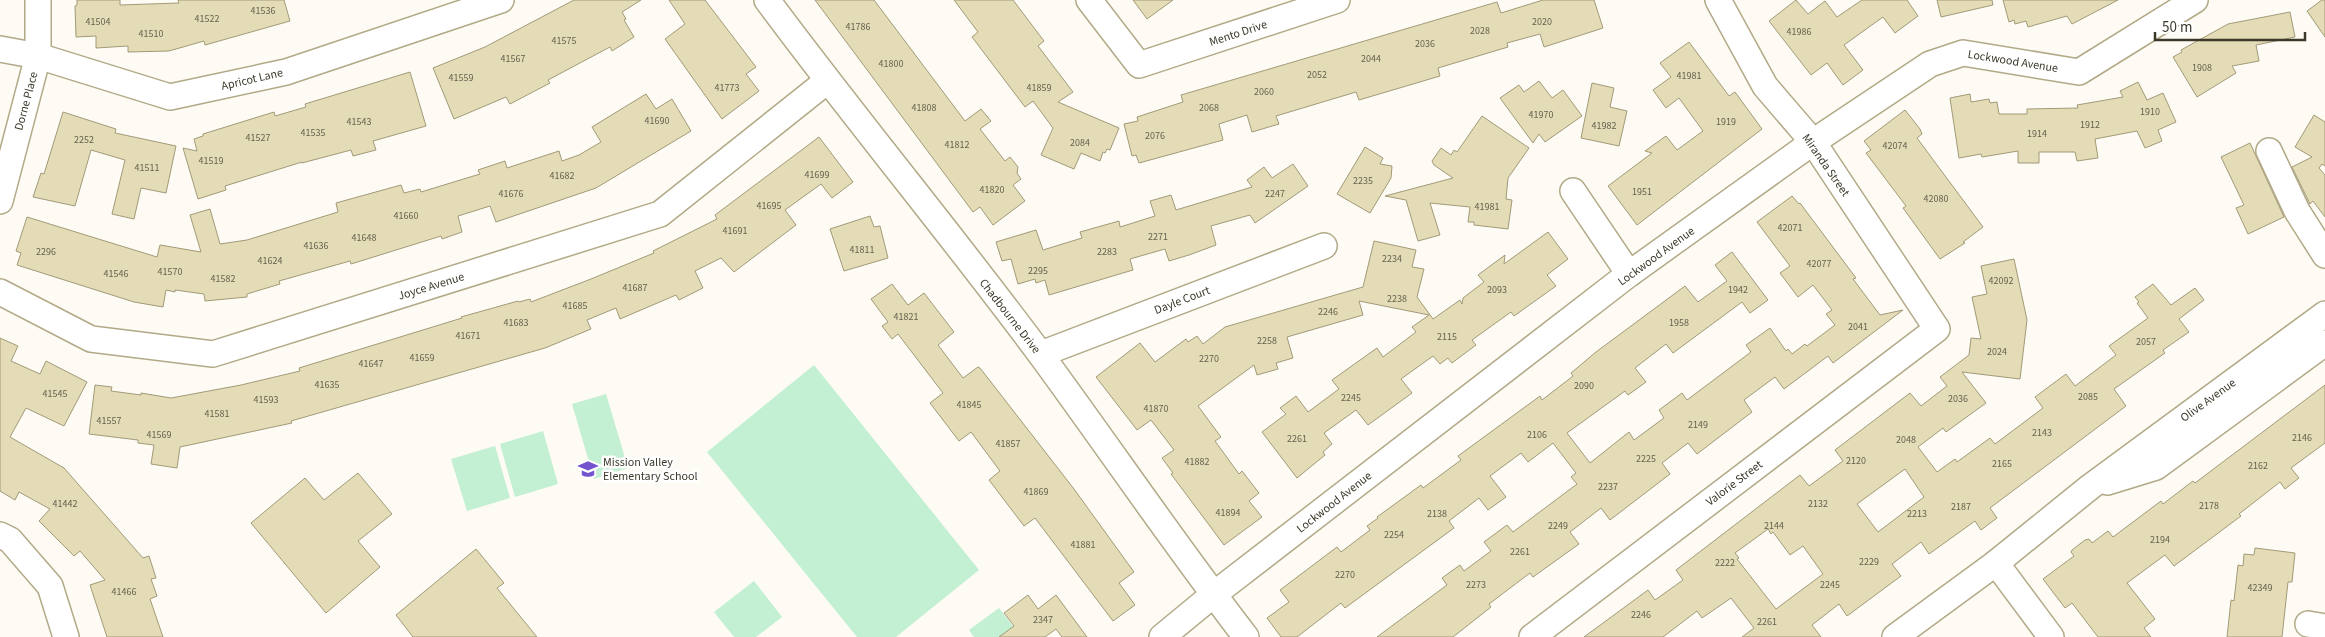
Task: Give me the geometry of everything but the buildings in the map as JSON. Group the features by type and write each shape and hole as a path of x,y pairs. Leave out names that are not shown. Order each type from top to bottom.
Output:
{"street":[{"name":"Dorne Place","path":"0,201 38,56 38,0"},
{"name":"Apricot Lane","path":"0,49 38,56 170,97 286,72 501,0"},
{"name":"Chadbourne Drive","path":"767,0 827,81 1041,354 1213,595 1246,637"},
{"name":"Mento Drive","path":"1089,0 1139,65 1337,0"},
{"name":"Miranda Street","path":"1718,0 1765,86 1813,142 1937,329"},
{"name":"Lockwood Avenue","path":"1162,637 1213,595 1629,274 1813,142 1930,64 1963,53 2079,72 2196,0"},
{"name":"Joyce Avenue","path":"0,292 91,339 213,354 660,214 827,81"},
{"path":"2269,150 2297,211 2325,255"},
{"path":"1573,191 1629,274"},
{"name":"Dayle Court","path":"1041,354 1324,246"},
{"name":"Olive Avenue","path":"1895,637 1996,563 2090,487 2325,314"},
{"name":"Valorie Street","path":"1532,637 1937,329"},
{"name":"Olive Avenue","path":"2090,487 2156,467 2325,343"},
{"path":"0,535 10,540 50,586 66,637"},
{"path":"1996,563 2051,637"}],"green space":[{"path":"814,365 979,570 896,637 857,637 707,452"},
{"path":"606,394 628,468 594,479 572,404"},
{"path":"543,431 558,484 515,497 500,444"},
{"path":"495,446 510,498 467,511 451,459"},
{"path":"754,581 782,617 756,637 734,637 714,612"},
{"path":"999,608 1014,628 1002,637 974,637 969,630"}],"place":[{"name":"Mission Valley Elementary School","path":"588,469"}]}
